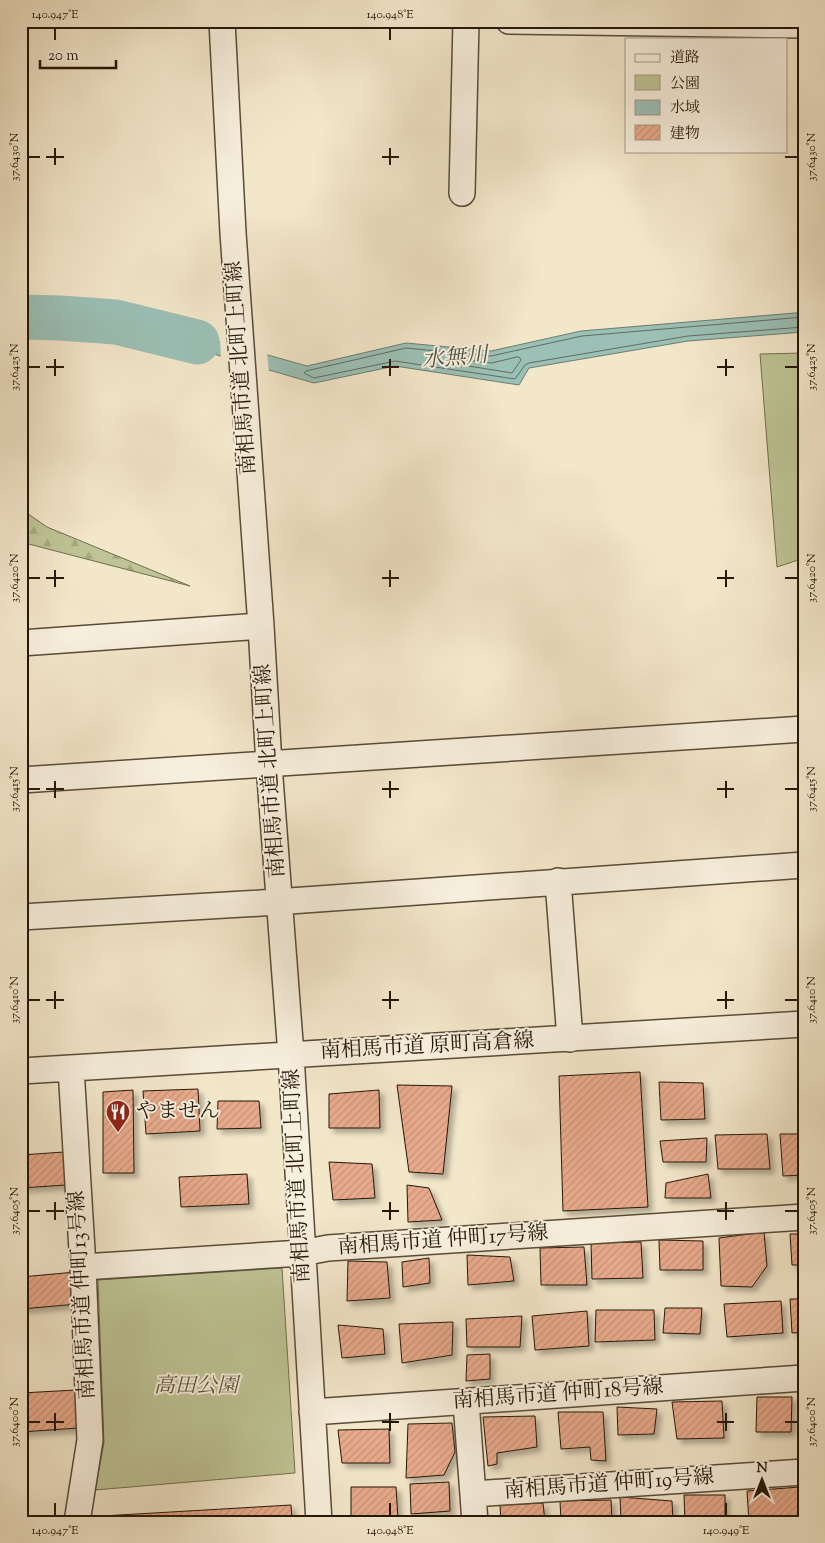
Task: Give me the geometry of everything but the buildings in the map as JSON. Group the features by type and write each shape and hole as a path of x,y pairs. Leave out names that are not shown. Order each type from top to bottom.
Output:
{"street":[{"name":"南相馬市道 北町上町線","path":"222,21 233,233 269,765 291,1055 319,1522"},
{"path":"462,193 466,21"},
{"path":"509,21 804,25"},
{"path":"21,643 260,616"},
{"path":"21,780 804,729"},
{"path":"21,917 280,902 804,865"},
{"path":"558,881 570,1039"},
{"name":"南相馬市道 原町高倉線","path":"21,1071 804,1024"},
{"name":"南相馬市道 仲町13号線","path":"71,1068 83,1267 90,1440 77,1522"},
{"name":"南相馬市道 仲町17号線","path":"83,1267 302,1253 328,1248 804,1217"},
{"name":"南相馬市道 仲町18号線","path":"312,1412 804,1378"},
{"path":"466,1402 476,1522"},
{"name":"南相馬市道 仲町19号線","path":"474,1494 804,1472"}],"green space":[{"path":"804,353 804,558 777,567 760,354"},
{"path":"21,509 47,527 190,586 21,542"},
{"name":"高田公園","path":"282,1268 295,1473 95,1490 104,1443 98,1280"}],"water":[{"path":"21,301 51,309 143,320 307,366 406,343 491,351 581,331 804,312 804,332 688,341 529,368 519,385 395,366 314,383 134,331 142,320 83,324 21,325"}],"pier":[{"path":"220,339 267,352 269,373 221,359"}],"waterway":[{"name":"水無川","path":"21,317 116,322 197,342"}],"place":[{"name":"やません","path":"118,1133"}]}
